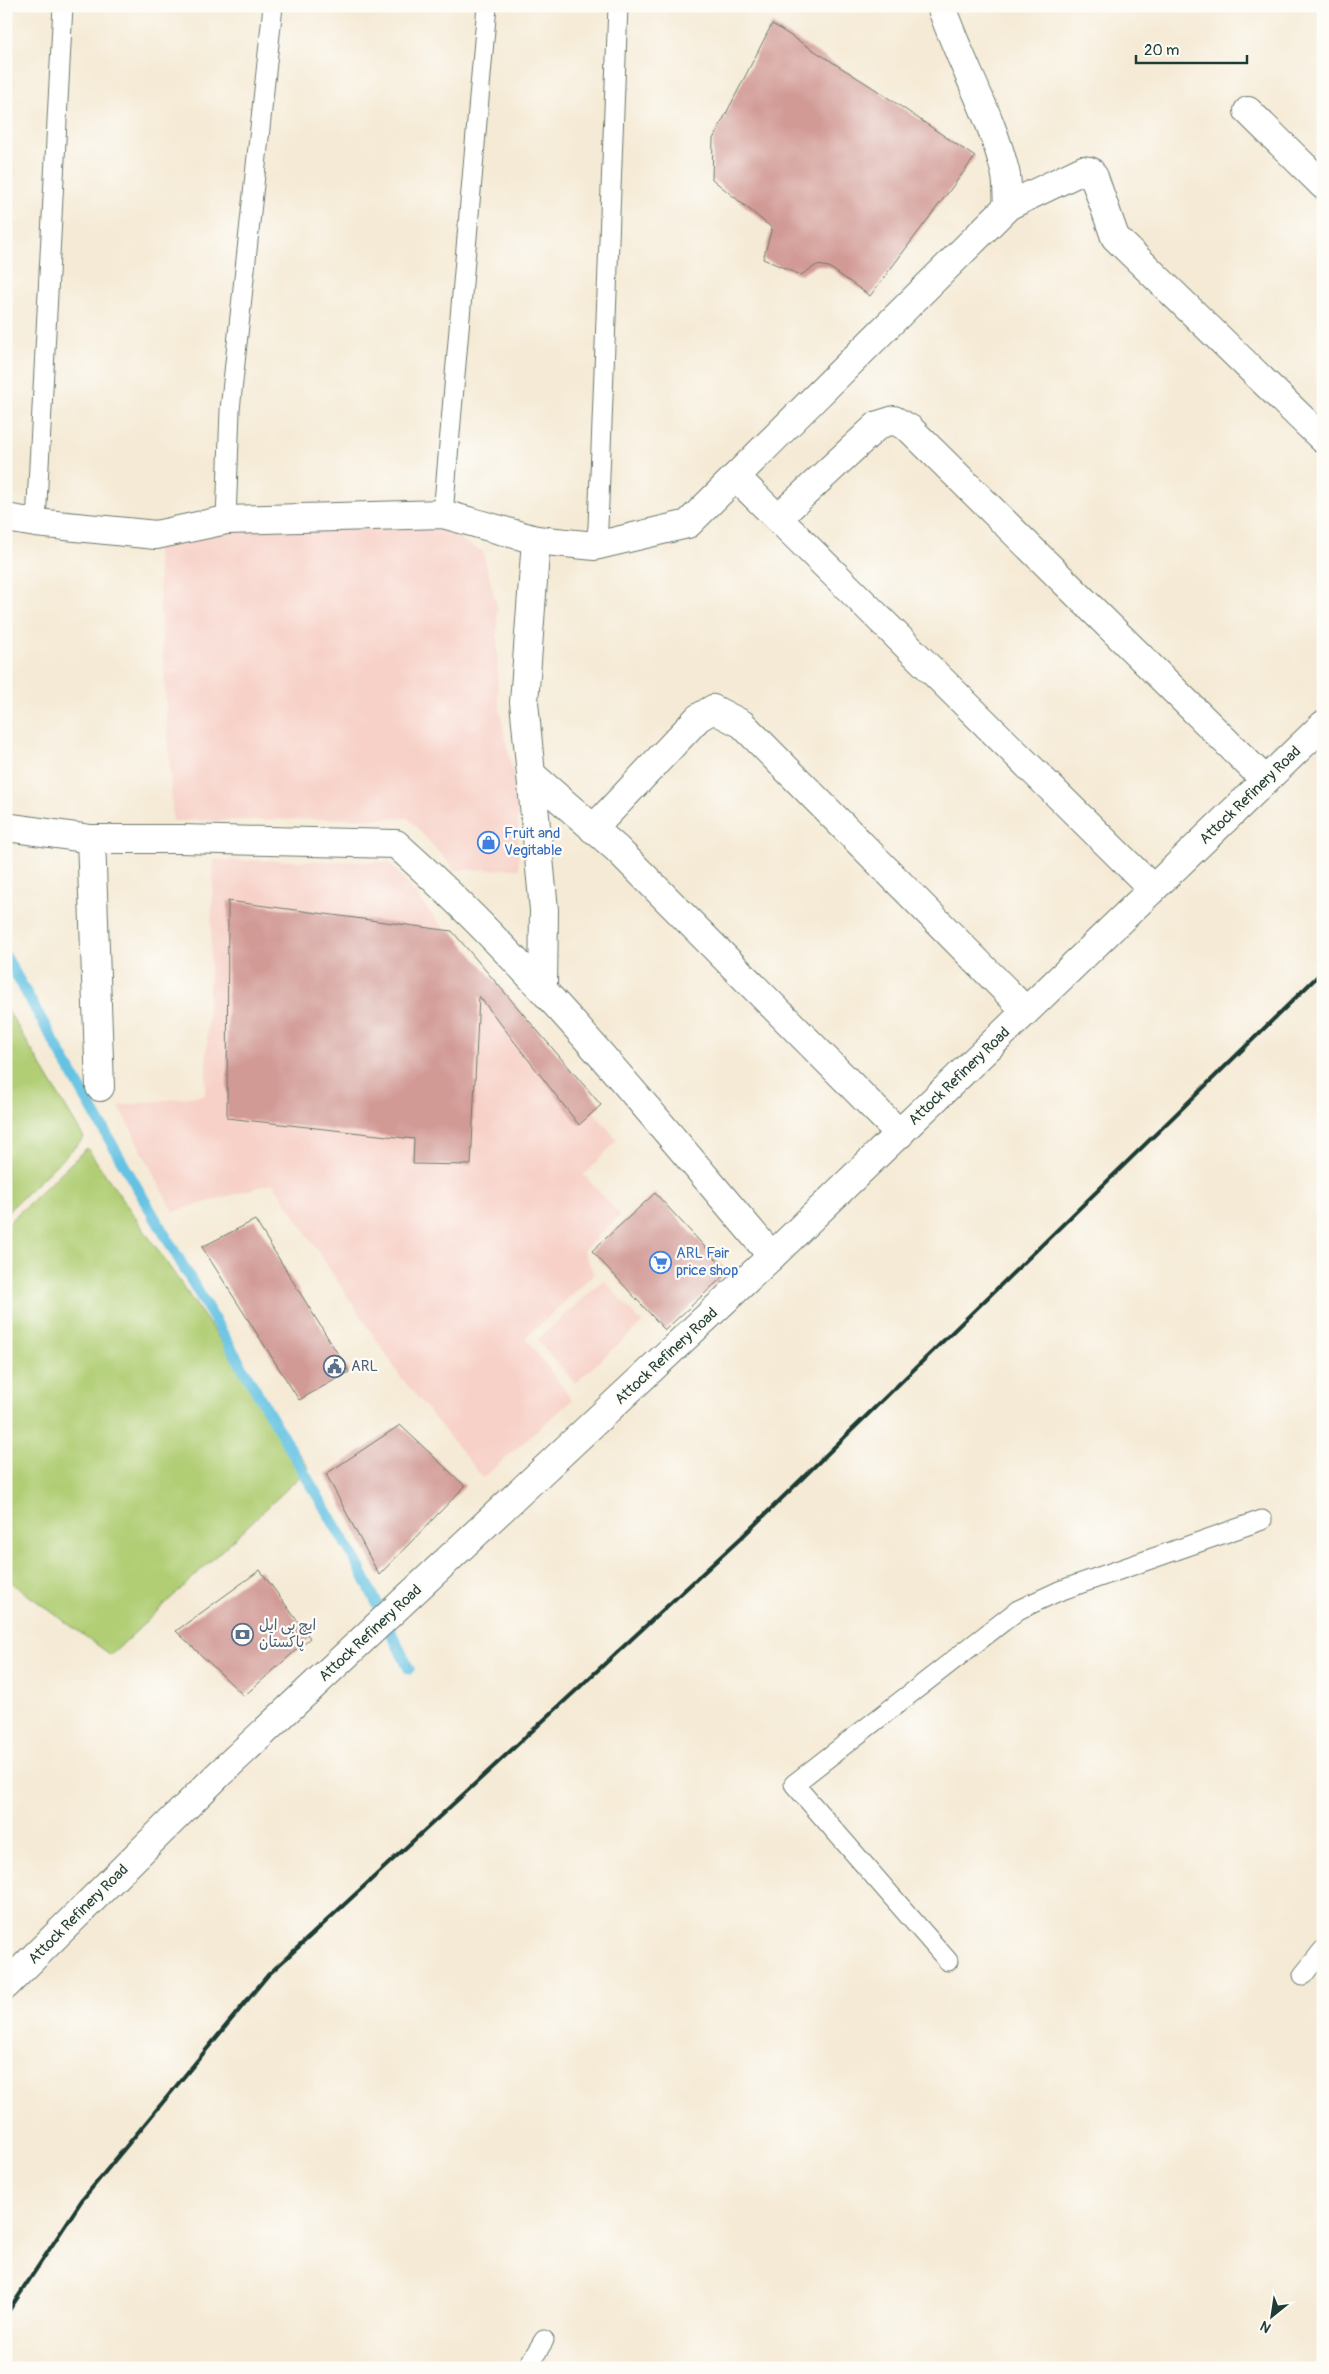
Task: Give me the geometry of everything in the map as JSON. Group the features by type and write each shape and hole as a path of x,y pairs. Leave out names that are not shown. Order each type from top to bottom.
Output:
{"street":[{"path":"940,6 955,48 991,126 1006,174 1008,206"},
{"path":"1248,111 1323,185"},
{"path":"6,518 36,523 156,535 226,520 443,514 536,540 595,546 688,524 1008,206 1082,170 1090,171 1094,177 1115,237 1323,439"},
{"path":"778,518 878,425 894,420 910,429 1265,780"},
{"path":"736,477 1153,889"},
{"path":"536,540 524,702 544,910 543,987"},
{"path":"594,829 698,718 713,709 742,724 1026,1011"},
{"name":"Attock Refinery Road","path":"6,1985 218,1776 772,1256 1323,724"},
{"path":"531,774 617,849 900,1134"},
{"path":"6,827 91,839 396,844 443,886 543,987 772,1256"},
{"path":"91,839 100,1087"}],"lane":[{"path":"36,523 63,6"},
{"path":"226,520 230,410 273,6"},
{"path":"443,514 487,6"},
{"path":"595,546 598,527 618,6"},
{"path":"948,1961 794,1784 1018,1610 1059,1591 1262,1520"},
{"path":"1303,1975 1323,1950"},
{"path":"527,2368 544,2340"}],"shaded area":[{"path":"257,519 435,525 483,552 497,607 498,701 517,794 519,869 455,870 408,818 173,821 156,535"},
{"path":"214,860 389,862 617,1140 584,1175 620,1215 583,1251 594,1274 526,1338 572,1400 483,1478 400,1376 273,1183 173,1212 119,1106 205,1095"},
{"path":"604,1280 642,1323 575,1383 537,1340"}],"green space":[{"path":"6,1007 84,1138 6,1213"},
{"path":"87,1148 309,1468 111,1655 6,1579 6,1225"}],"building":[{"path":"772,24 875,89 975,157 870,296 829,267 817,265 801,275 763,259 772,228 712,179 713,139"},
{"path":"228,901 452,931 601,1105 579,1125 479,996 471,1165 413,1164 414,1139 227,1118"},
{"name":"ARL Fair price shop","path":"655,1193 728,1272 665,1330 592,1251"},
{"path":"255,1220 349,1372 299,1400 202,1247"},
{"path":"400,1425 465,1486 379,1575 326,1474"},
{"name":"ایچ بی ایل پاکستان","path":"260,1570 310,1638 244,1696 176,1631"}],"waterway":[{"path":"6,957 121,1160 358,1565 409,1669"}],"railway":[{"path":"6,2315 82,2200 268,1975 742,1537 1323,971"}],"place":[{"name":"Fruit and Vegitable","path":"488,842"},
{"name":"ARL Fair price shop","path":"660,1262"},
{"name":"ARL","path":"335,1366"},
{"name":"ایچ بی ایل پاکستان","path":"243,1634"}]}
